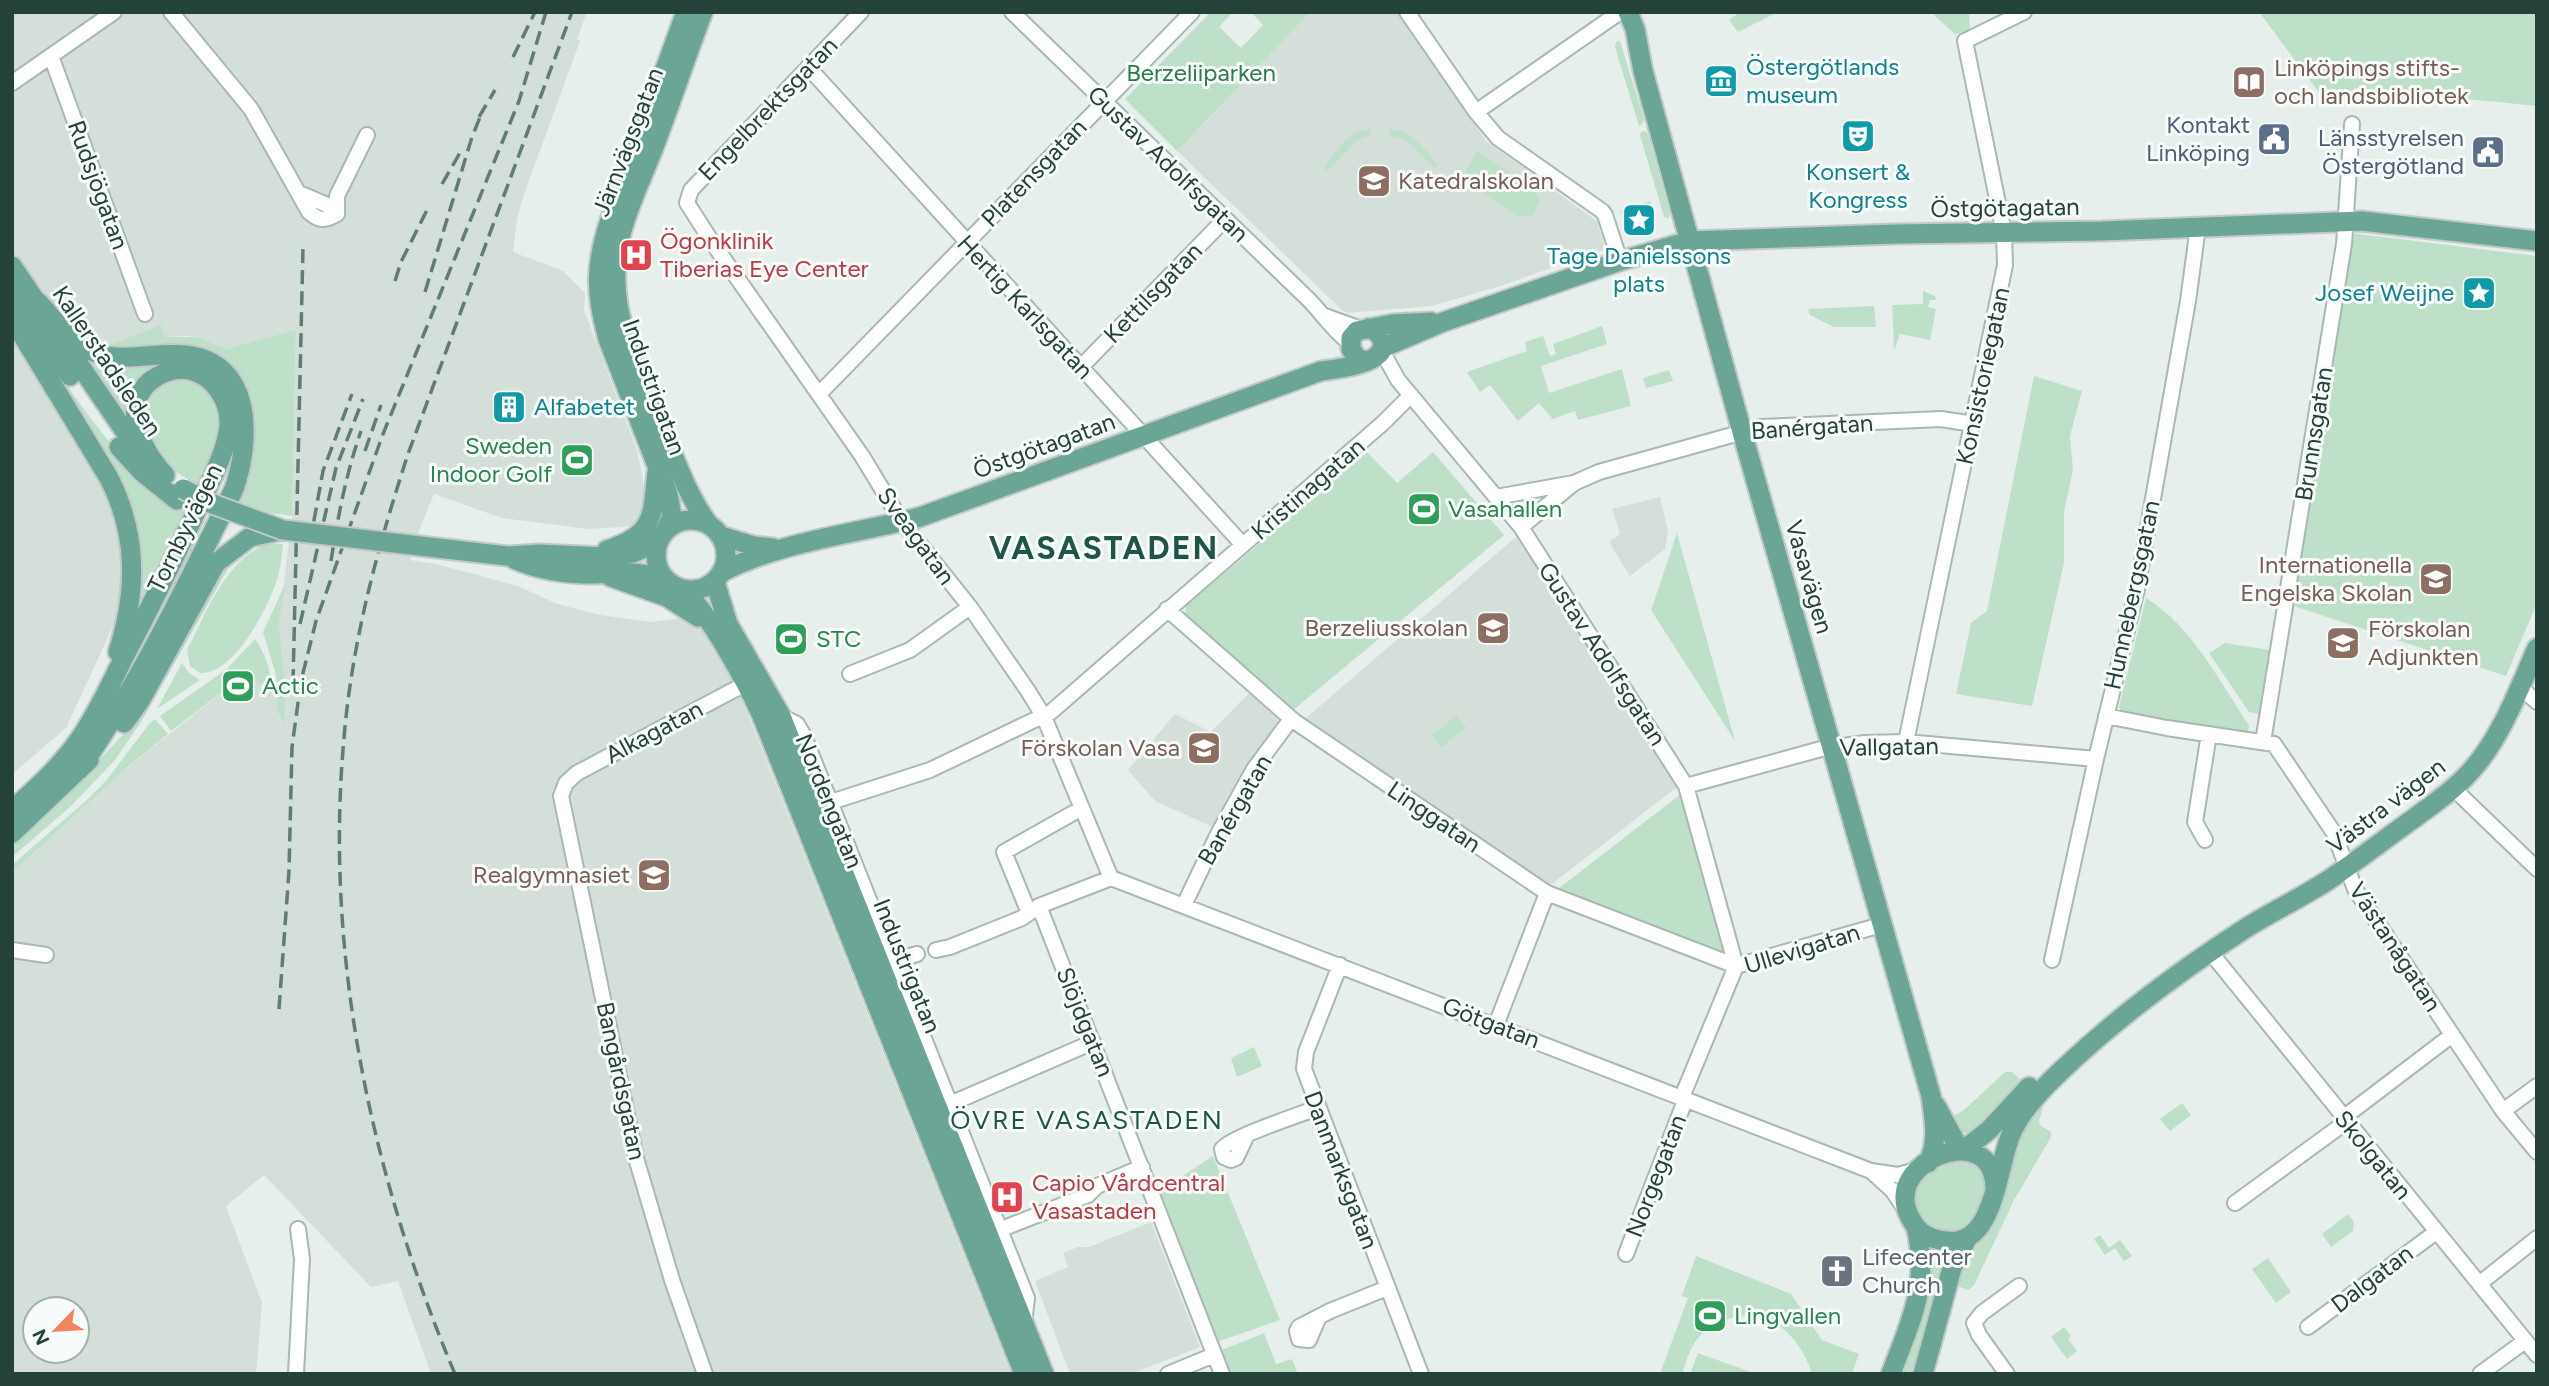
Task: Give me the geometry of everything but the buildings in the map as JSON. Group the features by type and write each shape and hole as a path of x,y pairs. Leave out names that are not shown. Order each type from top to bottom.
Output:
{"main road":[{"name":"Järnvägsgatan","path":"598,258 686,12"},
{"name":"Järnvägsgatan","path":"640,373 618,306 618,243 625,216 653,149 703,12"},
{"name":"Vasavägen","path":"1620,13 1643,71 1742,432 1931,1096 1935,1143 1922,1166"},
{"name":"Östgötagatan","path":"718,577 778,549 902,522 962,502 1321,371 1341,369 1443,322 1620,261 1689,241 2346,221 2385,222 2537,241"},
{"name":"Industrigatan","path":"598,258 597,288 608,339 672,510 662,536"},
{"name":"Kallerstadsleden","path":"12,266 125,435 180,494"},
{"name":"Kallerstadsleden","path":"12,294 115,442 142,472 225,523 274,531 507,556 622,555 662,536"},
{"name":"Tornbyvägen","path":"38,302 69,336 98,353 135,358 181,355 208,361 229,379 241,402 244,416 245,447 234,489 136,680 112,723 79,770"},
{"name":"Tornbyvägen","path":"12,318 109,478 127,521 133,564 130,607 100,705"},
{"name":"Östgötagatan","path":"1321,371 1358,336 1392,324 1443,322"},
{"path":"1380,335 1375,355 1354,356 1358,336 1380,335"},
{"name":"Tornbyvägen","path":"12,810 66,758 100,705 181,543 227,437 228,411 224,398 208,378 187,369 165,372 155,378 146,384 137,402 135,413 139,437 146,451 165,475"},
{"name":"Industrigatan","path":"640,373 690,493 715,530"},
{"path":"587,557 617,547 646,527 652,518 658,468"},
{"path":"682,521 701,521 715,530 726,558 718,577 703,589 683,590 665,580 657,566 656,550 662,536 682,521"},
{"name":"Östgötagatan","path":"715,530 754,546 778,549"},
{"name":"Tornbyvägen","path":"12,833 118,730 140,701 216,563 250,537 274,531"},
{"name":"Kallerstadsleden","path":"507,556 547,571 639,572 665,580"},
{"path":"599,573 667,597 713,628"},
{"name":"Industrigatan","path":"718,577 728,624 781,716 1044,1374"},
{"name":"Industrigatan","path":"683,590 698,604 762,716 1024,1374"},
{"name":"Västra vägen","path":"1996,1188 2011,1133 2038,1095 2094,1039 2123,1015 2246,928 2330,879 2469,774 2506,719 2537,648"},
{"name":"Västra vägen","path":"1963,1150 1989,1130 2048,1067 2115,1005 2207,946 2246,928"},
{"name":"Vasavägen","path":"1931,1096 1963,1150"},
{"path":"1891,1374 1922,1281 1923,1260 1913,1221 1905,1205 1908,1181 1922,1166 1963,1150 1979,1154 1987,1161 1996,1188 1985,1218 1976,1232 1967,1239 1952,1268 1923,1374"},
{"path":"1913,1221 1935,1240 1951,1242 1967,1239"}],"street":[{"path":"12,83 114,12"},
{"path":"170,12 251,109 274,148 289,181 299,193 327,205 337,214 337,195 367,135"},
{"name":"Engelbrektsgatan","path":"690,211 687,199 691,190 861,12"},
{"name":"Gustav Adolfsgatan","path":"1012,12 1325,316 1358,336"},
{"name":"Platensgatan","path":"819,394 1192,12"},
{"path":"1407,12 1476,112 1498,138 1602,211 1620,261"},
{"name":"Konsistoriegatan","path":"1906,742 2005,265 2004,233 1965,41 2024,12"},
{"path":"1476,112 1620,13"},
{"name":"Rudsjögatan","path":"51,56 145,314"},
{"name":"Hertig Karlsgatan","path":"808,67 1243,545"},
{"name":"Brunnsgatan","path":"2263,742 2344,244 2352,124"},
{"name":"Sveagatan","path":"690,211 862,456 902,522 970,607 1028,691 1044,717 1111,878"},
{"name":"Kettilsgatan","path":"1081,367 1225,219"},
{"name":"Hunnebergsgatan","path":"2052,960 2140,572 2188,301 2198,227"},
{"name":"Gustav Adolfsgatan","path":"1375,355 1521,527 1686,786 1736,966"},
{"name":"Kristinagatan","path":"831,802 930,770 1044,717 1383,423 1411,395"},
{"name":"Banérgatan","path":"1496,497 1574,483 1599,472 1761,427 1941,419 1973,424"},
{"name":"Banérgatan","path":"1521,527 1574,483"},
{"path":"850,674 910,650 970,607"},
{"name":"Linggatan","path":"1167,610 1291,719 1546,893 1736,966"},
{"name":"Alkagatan","path":"566,783 577,773 745,684"},
{"path":"2520,687 2537,702"},
{"name":"Nordengatan","path":"781,716 792,720 801,729 831,802 1027,1298 1024,1325"},
{"path":"2106,716 2263,742"},
{"name":"Banérgatan","path":"1184,905 1218,834 1254,769 1291,719"},
{"path":"2205,840 2195,822 2209,734"},
{"name":"Vallgatan","path":"1686,786 1831,747 1865,743 1906,742 2096,759"},
{"name":"Västanågatan","path":"2263,742 2274,744 2324,817 2334,833 2355,889 2503,1111 2537,1152"},
{"name":"Bangårdsgatan","path":"566,783 561,796 636,1158 672,1280 705,1374"},
{"path":"2453,788 2537,869"},
{"name":"Slöjdgatan","path":"1082,808 1004,852 1034,910 1093,1042 1222,1374"},
{"path":"936,950 956,945 1022,918 1034,910 1111,878"},
{"name":"Götgatan","path":"1111,878 1871,1171 1898,1175 1922,1166"},
{"path":"1496,1025 1546,893"},
{"name":"Ullevigatan","path":"1684,1098 1736,966 1881,925"},
{"path":"12,950 46,956"},
{"name":"Skolgatan","path":"2211,953 2537,1355"},
{"path":"893,961 917,954"},
{"name":"Danmarksgatan","path":"1340,965 1303,1060 1307,1081 1421,1374"},
{"path":"2235,1203 2452,1035"},
{"path":"950,1104 1093,1042"},
{"path":"2503,1111 2537,1086"},
{"name":"Norgegatan","path":"1626,1254 1684,1098"},
{"path":"1247,1135 1317,1108"},
{"path":"999,1230 1088,1195 1097,1185 1142,1167"},
{"name":"Götgatan","path":"1871,1171 1892,1190 1913,1221"},
{"path":"296,1374 302,1259 298,1229"},
{"name":"Dalgatan","path":"2308,1327 2436,1232"},
{"path":"2479,1284 2537,1238"},
{"path":"2007,1374 1979,1335 1975,1323 1982,1313 2019,1286"},
{"path":"1318,1319 1330,1311 1387,1288"},
{"path":"2480,1374 2525,1341"},
{"path":"1168,1374 1214,1355"}],"shaded area":[{"path":"12,12 587,12 577,39 580,41 523,197 513,252 563,271 585,293 584,310 638,453 648,509 636,526 588,529 502,518 434,494 410,560 436,564 518,586 557,604 600,615 651,622 689,617 705,632 732,679 751,722 1011,1374 431,1374 398,1281 371,1287 264,1175 226,1206 262,1303 256,1374 12,1374 12,873 124,770 240,678 249,676 278,693 277,710 284,676 279,625 292,516 296,331 224,349 198,337 187,336 102,348 90,343 65,321 17,255 12,257"},
{"name":"Katedralskolan","path":"1311,12 1397,12 1486,141 1597,221 1604,244 1603,250 1497,287 1432,306 1347,313 1342,310 1177,151"},
{"path":"12,338 97,475 116,520 123,573 114,624 66,728 12,774"},
{"path":"1660,497 1668,531 1665,549 1630,576 1609,542 1620,534 1612,509"},
{"name":"Berzeliusskolan","path":"1517,536 1677,787 1548,887 1305,719"},
{"name":"Förskolan Vasa","path":"1250,692 1277,717 1278,726 1215,828 1155,801 1128,770 1175,714 1211,732"},
{"path":"1151,1222 1200,1347 1131,1374 1070,1374 1035,1281 1068,1267 1063,1253 1078,1247 1089,1247"}],"green space":[{"name":"Berzeliiparken","path":"1211,12 1233,12 1219,27 1241,48 1263,25 1251,12 1311,12 1177,151 1125,99"},
{"path":"1740,12 1778,12 1738,32 1729,20"},
{"path":"1935,12 1969,12 1970,32 1955,34 1934,15"},
{"path":"2259,12 2537,12 2537,106 2356,88 2330,107"},
{"path":"1620,41 1644,119 1639,126 1615,47 1616,42"},
{"path":"1371,129 1371,135 1358,139 1327,171 1324,167 1344,142 1356,133"},
{"path":"1389,129 1411,137 1438,165 1435,168 1403,138 1390,136"},
{"path":"1645,131 1669,218 1664,217 1640,135"},
{"path":"1478,151 1535,191 1540,202 1532,215 1518,217 1464,179"},
{"path":"1650,201 1654,214 1635,221 1620,212"},
{"path":"2350,233 2537,256 2537,603 2506,676 2294,606"},
{"path":"1923,291 1935,296 1936,300 1930,300 1928,307 1936,309 1930,340 1900,334 1894,350 1892,305 1923,304"},
{"path":"12,303 111,444 159,492 187,513 124,650 137,541"},
{"path":"1874,306 1876,327 1834,327 1810,315 1808,309"},
{"path":"161,325 165,337 198,337 225,349 296,330 292,516 250,510 236,505 243,386 102,348"},
{"path":"1602,326 1607,344 1541,366 1549,393 1622,369 1631,406 1578,420 1575,411 1553,419 1539,403 1518,421 1490,385 1480,392 1467,372 1527,351 1525,342 1543,336 1550,356 1556,354 1553,344"},
{"path":"80,357 163,362 129,416 124,419"},
{"path":"1669,370 1673,381 1646,388 1643,378"},
{"path":"181,375 212,390 223,422 202,488 168,467 150,445 143,402 153,387"},
{"path":"2034,376 2082,391 2070,436 2073,470 2064,512 2064,563 2032,706 1956,694 1971,623 1987,611"},
{"path":"1058,434 1064,439 1067,448 1043,456 1039,443"},
{"path":"1367,452 1397,483 1433,452 1504,535 1292,711 1185,616 1186,606"},
{"path":"193,533 203,539 131,677 84,748"},
{"path":"1677,533 1735,741 1651,610"},
{"path":"267,544 283,544 281,564 274,589 259,620 238,651 226,663 213,671 200,673 190,666 187,650 210,604 240,562"},
{"path":"233,560 141,722 115,760 70,807 12,857 12,843 65,797 129,728 222,566"},
{"path":"285,584 279,625 285,724 277,710 276,675 263,632"},
{"path":"2146,598 2177,623 2204,656 2249,725 2248,734 2122,713 2119,707"},
{"path":"255,639 267,663 271,690 249,676 245,681 240,678 171,731 160,716 227,669"},
{"path":"2225,643 2270,650 2260,714 2249,712 2209,653"},
{"path":"182,663 189,673 200,680 157,709"},
{"path":"1456,715 1466,727 1442,747 1432,736"},
{"path":"155,719 168,734 124,770 12,873 12,865 106,781"},
{"path":"1681,794 1726,959 1554,892"},
{"path":"1254,1047 1262,1066 1237,1077 1231,1058"},
{"path":"2005,1072 2012,1072 2023,1082 1986,1123 1970,1134 1957,1130 1949,1119 1964,1110"},
{"path":"2046,1099 2039,1120 2040,1125 2051,1132 2051,1137 2014,1200 1974,1285 1968,1290 1955,1285 1972,1247 1980,1239 2017,1134"},
{"path":"2182,1103 2191,1115 2170,1131 2160,1119"},
{"path":"1213,1156 1280,1320 1214,1343 1157,1193"},
{"path":"1962,1160 1981,1167 1984,1186 1982,1201 1967,1228 1954,1233 1941,1231 1928,1223 1919,1211 1915,1197 1919,1183 1931,1170"},
{"path":"2348,1214 2354,1222 2353,1231 2331,1247 2322,1234"},
{"path":"2100,1235 2109,1248 2120,1240 2132,1256 2124,1261 2115,1248 2105,1255 2094,1239"},
{"path":"1930,1246 1951,1250 1942,1282 1929,1279"},
{"name":"Lingvallen","path":"1696,1256 1791,1294 1822,1340 1859,1354 1852,1374 1812,1374 1799,1347 1779,1326 1767,1319 1739,1316 1712,1326 1697,1339 1682,1374 1660,1374 1688,1298 1682,1296"},
{"path":"2268,1258 2291,1292 2276,1303 2252,1269"},
{"path":"1928,1288 1940,1291 1916,1374 1903,1374 1905,1360"},
{"path":"2064,1327 2071,1336 2068,1339 2077,1351 2067,1359 2051,1337"},
{"path":"1264,1333 1276,1364 1292,1359 1298,1374 1225,1374 1217,1352"},
{"path":"1698,1353 1756,1374 1690,1374"}],"railway":[{"path":"513,57 535,12"},
{"path":"279,1009 289,871 292,747 301,681 316,621 383,434 519,101 546,12"},
{"path":"455,1374 399,1221 361,1062 348,982 341,901 340,819 344,738 360,630 397,489 572,12"},
{"path":"479,117 495,90"},
{"path":"425,292 472,137 483,110"},
{"path":"442,184 461,151"},
{"path":"395,281 401,262 428,208"},
{"path":"293,683 303,248"},
{"path":"310,542 323,471 352,394"},
{"path":"300,624 336,468 363,399"},
{"path":"365,451 381,405"},
{"path":"331,561 343,495 361,431"}],"place":[{"name":"Östergötlands museum","path":"1721,81"},
{"name":"Linköpings stifts- och landsbibliotek","path":"2249,82"},
{"name":"Konsert & Kongress","path":"1858,136"},
{"name":"Kontakt Linköping","path":"2274,139"},
{"name":"Länsstyrelsen Östergötland","path":"2488,152"},
{"name":"Katedralskolan","path":"1374,181"},
{"name":"Tage Danielssons plats","path":"1639,220"},
{"name":"Ögonklinik Tiberias Eye Center","path":"636,255"},
{"name":"Josef Weijne","path":"2479,293"},
{"name":"Alfabetet","path":"509,407"},
{"name":"Sweden Indoor Golf","path":"577,460"},
{"name":"Vasahallen","path":"1424,509"},
{"name":"Internationella Engelska Skolan","path":"2436,579"},
{"name":"Berzeliusskolan","path":"1493,628"},
{"name":"STC","path":"791,639"},
{"name":"Förskolan Adjunkten","path":"2343,643"},
{"name":"Actic","path":"238,686"},
{"name":"Förskolan Vasa","path":"1204,748"},
{"name":"Realgymnasiet","path":"654,875"},
{"name":"Capio Vårdcentral Vasastaden","path":"1007,1197"},
{"name":"Lifecenter Church","path":"1837,1271"},
{"name":"Lingvallen","path":"1710,1316"}],"district":[{"name":"VASASTADEN","path":"1104,548"},
{"name":"ÖVRE VASASTADEN","path":"1087,1120"}]}
